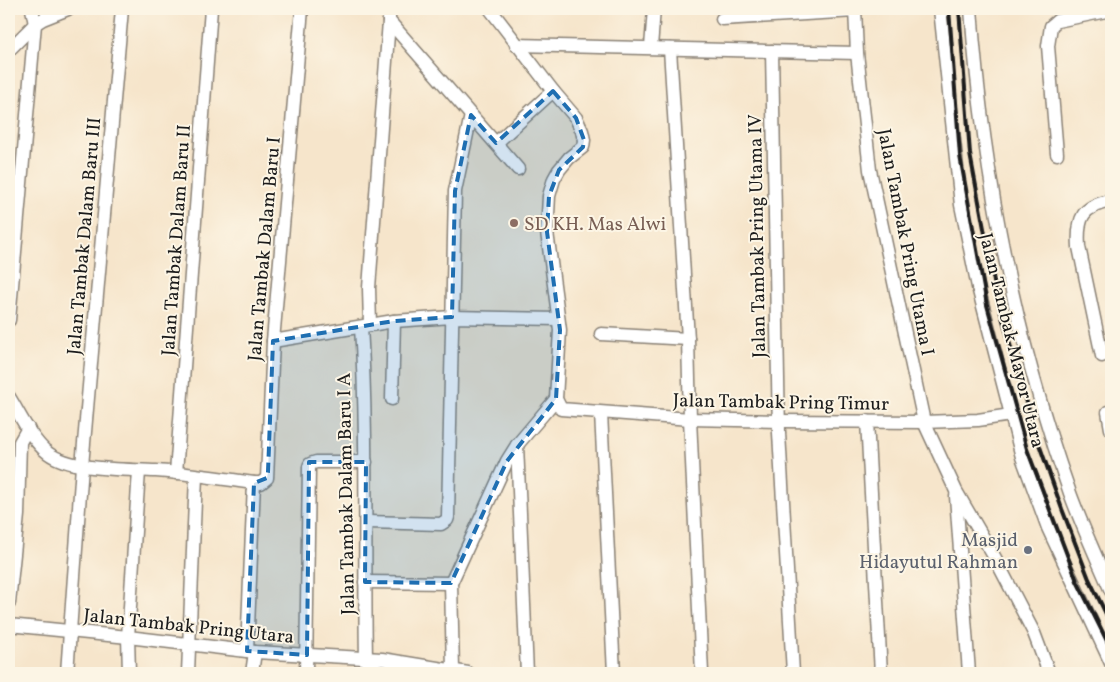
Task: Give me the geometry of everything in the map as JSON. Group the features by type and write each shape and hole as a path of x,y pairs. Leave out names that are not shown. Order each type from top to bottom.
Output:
{"street":[{"path":"9,320 35,24 32,9"},
{"path":"9,50 35,24 68,9"},
{"name":"Jalan Tambak Dalam Baru III","path":"67,673 82,466 122,9"},
{"name":"Jalan Tambak Dalam Baru II","path":"176,473 211,9"},
{"name":"Jalan Tambak Dalam Baru I","path":"254,483 261,483 267,478 268,472 273,341 302,9"},
{"path":"370,660 382,660 459,672 450,589 452,582 496,482 517,445 556,399 560,343 547,232 549,196 559,170 569,158 583,147 584,140 576,118 553,92 490,9"},
{"path":"651,47 654,9"},
{"name":"Jalan Tambak Mayor Utara","path":"940,9 961,206 978,286 1011,415 1022,457 1048,528 1111,663"},
{"path":"971,9 978,90 993,200 1011,292 1030,365 1070,493 1111,591"},
{"path":"722,19 855,10"},
{"name":"Jalan Tambak Pring Utama I","path":"855,10 870,170 924,422 956,491 995,558 1034,633 1049,673"},
{"path":"1057,154 1048,46 1051,26 1057,21 1111,10"},
{"path":"389,15 518,169"},
{"name":"Jalan Tambak Dalam Baru I A","path":"372,673 365,582 367,522 366,326 389,15"},
{"path":"516,45 858,53"},
{"path":"670,48 688,339 702,673"},
{"name":"Jalan Tambak Pring Utama IV","path":"772,51 779,420 793,673"},
{"path":"496,143 553,92"},
{"path":"367,522 441,524 447,520 455,190 471,115"},
{"path":"1102,356 1078,232 1080,220 1091,207 1111,202"},
{"path":"273,341 394,321 452,316 558,319"},
{"path":"392,399 394,321"},
{"path":"601,334 688,339"},
{"path":"9,397 28,428 46,452 63,461 82,466 176,473 254,483 252,673"},
{"name":"Jalan Tambak Pring Timur","path":"556,399 562,409 566,410 690,419 924,422 978,420 1011,415"},
{"path":"1108,412 1111,429"},
{"path":"601,413 614,673"},
{"path":"867,422 881,673"},
{"path":"9,603 18,514 20,442 28,428"},
{"path":"517,445 527,673"},
{"path":"306,673 309,467 310,464 316,462 366,462"},
{"path":"129,673 128,637 139,471"},
{"path":"188,673 196,476"},
{"path":"956,491 969,673"},
{"path":"365,582 452,582"},
{"name":"Jalan Tambak Pring Utara","path":"9,626 251,651 370,660"}],"highlighted area":[{"path":"553,91 576,118 584,140 583,147 559,170 549,196 547,232 560,330 556,399 507,461 451,583 365,582 366,462 309,462 307,655 247,651 254,483 267,478 268,472 273,341 394,321 452,317 455,191 471,115 496,143"}],"railway":[{"path":"949,9 960,156 987,305 1027,449 1077,581 1111,649"},
{"path":"959,9 970,154 998,303 1039,444 1089,579 1111,624"}],"place":[{"name":"SD KH. Mas Alwi","path":"514,223"},
{"name":"Masjid Hidayutul Rahman","path":"1028,550"}]}
